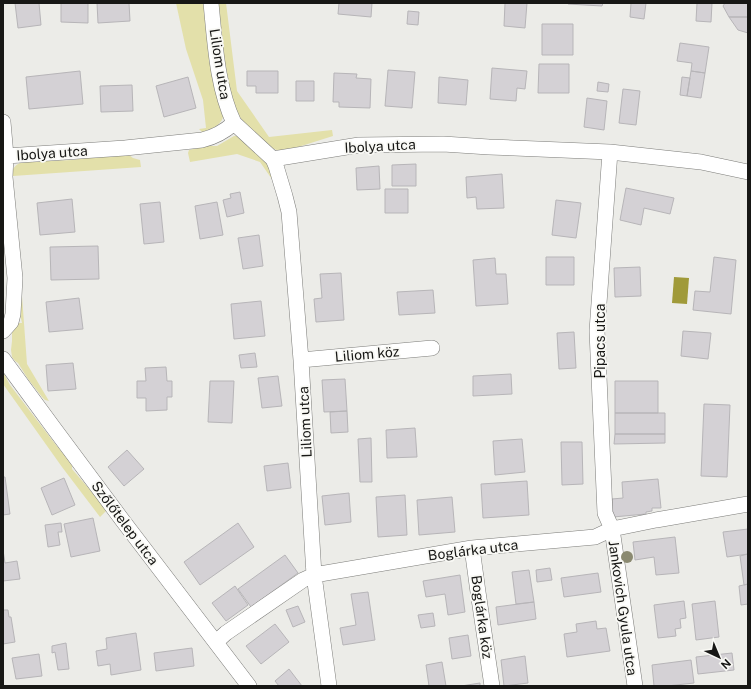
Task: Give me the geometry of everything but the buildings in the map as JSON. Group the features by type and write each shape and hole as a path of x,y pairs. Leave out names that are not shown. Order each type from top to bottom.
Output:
{"street":[{"name":"Liliom utca","path":"211,3 219,73 224,100 234,123"},
{"path":"3,122 6,156 5,177 15,278 13,314 11,322 3,331"},
{"name":"Ibolya utca","path":"6,156 125,148 202,140 219,135 234,123"},
{"path":"234,123 273,159"},
{"name":"Ibolya utca","path":"273,159 359,145 443,144 610,152 702,162 748,172"},
{"name":"Pipacs utca","path":"610,152 597,331 605,513 612,529"},
{"name":"Liliom utca","path":"273,159 289,212 301,360 314,575 329,686"},
{"name":"Liliom köz","path":"301,360 432,348"},
{"name":"Szőlőtelep utca","path":"3,359 118,515 250,686"},
{"name":"Boglárka utca","path":"216,642 226,633 302,580 314,575 472,548 596,537 612,529 748,504"},
{"name":"Jankovich Gyula utca","path":"612,529 635,686"},
{"name":"Boglárka köz","path":"472,548 492,686"}],"shaded area":[{"path":"176,3 207,3 223,117 220,123 211,129 202,132 199,129 206,128 203,100 186,49"},
{"path":"214,3 226,3 237,91 269,137 332,130 333,136 295,148 279,151 267,146 245,125 237,112 229,88"},
{"path":"234,136 239,136 265,158 276,185 260,162 237,154 190,162 188,153 189,150 206,146 217,146"},
{"path":"129,155 140,160 141,167 11,175 15,167 22,162 73,160"},
{"path":"674,277 689,278 687,304 672,303"},
{"path":"22,296 27,364 49,401 42,397 12,357 12,330 16,323 22,323 20,314"},
{"path":"3,372 10,385 70,461 72,469 103,505 106,511 100,517 62,467 3,384"}]}
